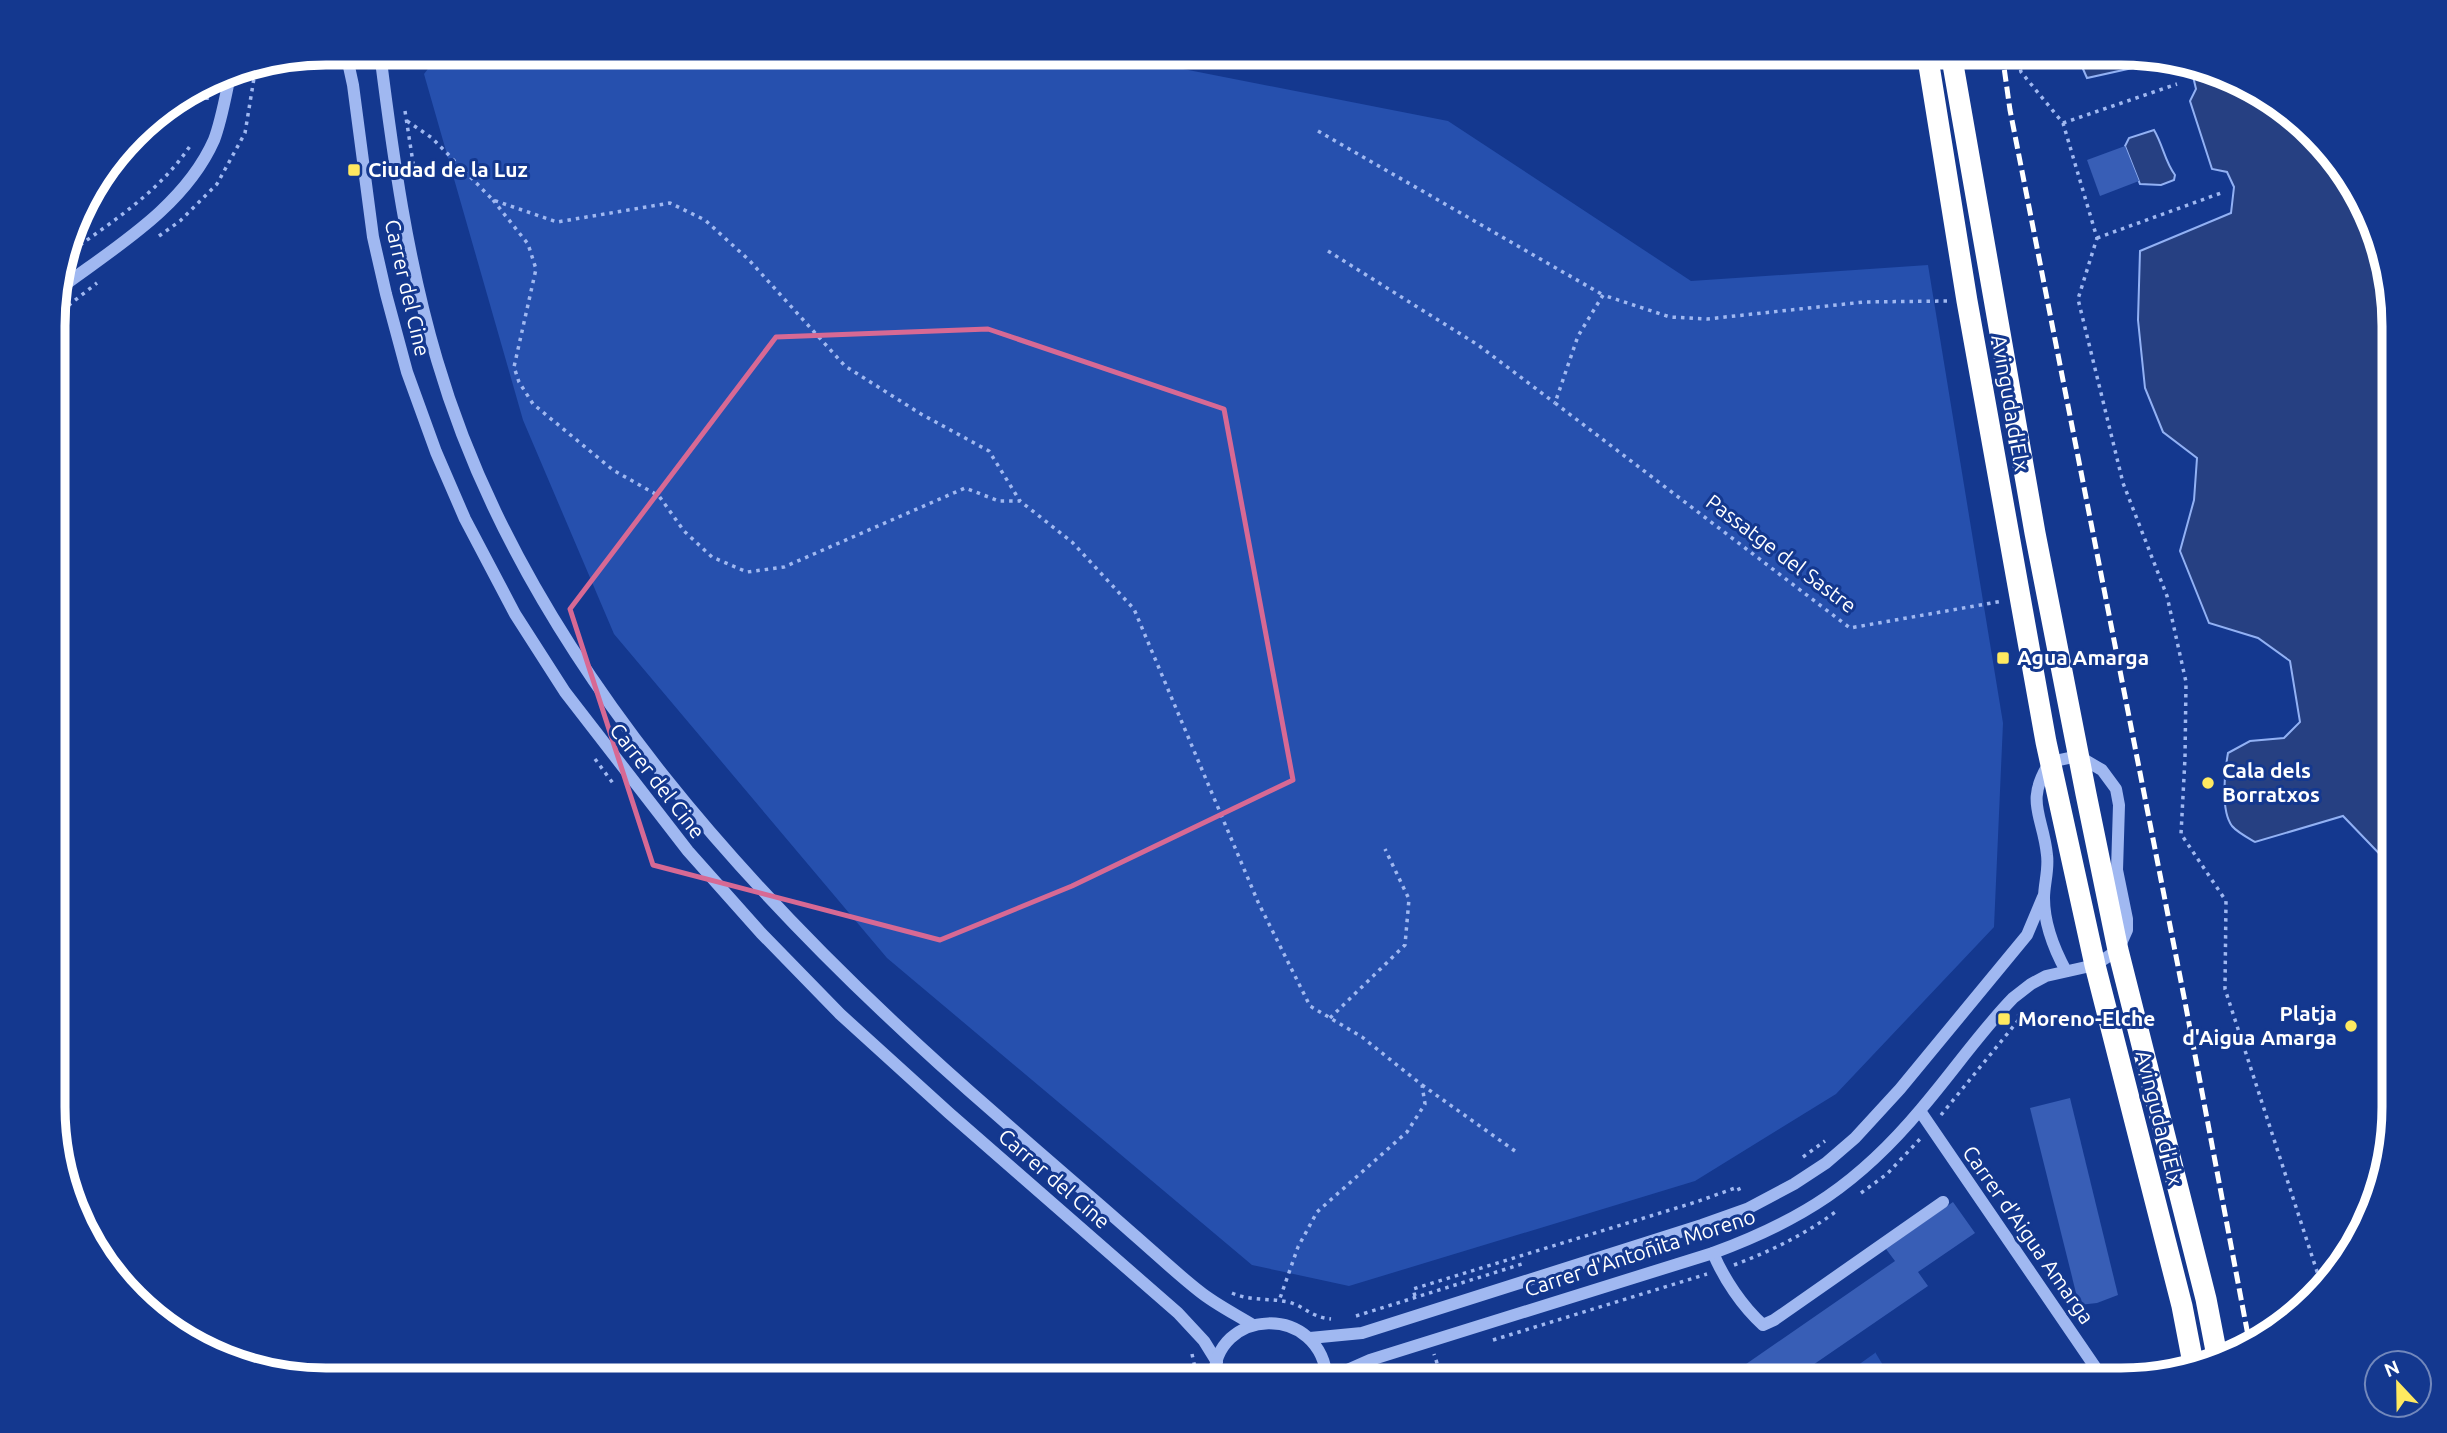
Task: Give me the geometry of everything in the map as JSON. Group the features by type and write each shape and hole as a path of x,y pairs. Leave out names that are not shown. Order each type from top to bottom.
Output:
{"highway":[{"name":"Avinguda d'Elx","path":"1929,65 1967,301 2050,762 2095,965 2182,1306 2192,1358"},
{"name":"Avinguda d'Elx","path":"1953,65 2035,533 2078,756 2118,950 2203,1286 2216,1350"}],"street":[{"name":"Carrer del Cine","path":"349,65 373,237 407,372 436,452 465,519 515,614 565,692 688,851 761,933 840,1014 1178,1313 1204,1341 1217,1362"},
{"name":"Carrer del Cine","path":"382,65 405,230 416,285 437,362 464,440 492,506 541,600 589,676 637,741 782,913 863,993 970,1092 1199,1291 1253,1325"},
{"path":"69,281 153,217 190,182 214,139 228,84"},
{"path":"2066,971 2056,952 2047,923 2044,897 2048,858 2037,816 2036,801 2037,785 2050,762 2078,756"},
{"name":"Avinguda d'Elx","path":"2078,756 2102,770 2116,789 2119,805 2117,870 2127,919 2127,930 2118,950"},
{"name":"Carrer d'Antoñita Moreno","path":"1310,1338 1362,1333 1725,1217 1747,1209 1794,1184 1826,1163 1855,1138 1900,1089 2027,935 2044,897"},
{"name":"Carrer d'Antoñita Moreno","path":"1349,1368 1713,1253 1759,1236 1807,1211 1873,1161 1920,1111 2013,998 2046,976 2095,965 2118,950"},
{"name":"Carrer d'Aigua Amarga","path":"1920,1111 2096,1368"},
{"path":"1713,1253 1720,1270 1763,1325 1774,1321 1943,1202"},
{"path":"1216,1368 1225,1345 1237,1333 1253,1325 1268,1322 1297,1329 1310,1338 1322,1357 1324,1368"}],"path":[{"path":"2020,65 2021,72 2063,122 2097,238 2078,299 2123,483 2167,596 2186,682 2181,834 2226,901 2224,989 2319,1278"},
{"path":"2063,122 2177,84"},
{"path":"207,93 207,102"},
{"path":"405,109 415,177"},
{"path":"407,121 432,138 493,200 528,244 536,269 514,367 519,382 533,404 614,470 659,496 684,531 712,557 747,572 784,567 965,488 999,501 1020,501"},
{"path":"1318,131 1603,295 1670,317 1707,318 1864,302 1967,301"},
{"path":"78,246 131,208 175,169 193,142"},
{"path":"2097,238 2221,193"},
{"path":"493,200 557,222 670,203 705,220 749,260 845,366 921,414 989,451 1020,501 1072,542 1134,609 1258,902 1310,1006 1362,1037 1422,1085 1515,1152"},
{"name":"Passatge del Sastre","path":"1328,251 1478,345 1850,628 2021,598"},
{"path":"1555,402 1578,336 1603,295"},
{"path":"1330,1018 1405,945 1409,899 1385,849"},
{"path":"1279,1301 1298,1247 1317,1212 1407,1132 1425,1104 1422,1085"},
{"path":"1803,1157 1826,1140"},
{"path":"1413,1289 1696,1202 1738,1186 1742,1195"},
{"path":"1730,1197 1742,1195 1751,1188"},
{"path":"1763,1246 1768,1258"},
{"path":"1345,1317 1357,1316 1531,1261"},
{"path":"1229,1291 1246,1299 1292,1303 1316,1317 1333,1319"},
{"path":"1431,1368 1438,1366"}],"highlighted area":[{"path":"988,329 1224,409 1293,780 1072,886 940,940 653,865 570,609 776,337"}],"shaded area":[{"path":"431,65 1163,65 1448,121 1691,281 1928,265 2003,723 1994,927 1836,1094 1695,1181 1349,1286 1252,1265 887,958 614,634 523,420 424,74"},
{"path":"2081,65 2143,66 2087,78"},
{"path":"2193,75 2237,92 2266,109 2306,141 2347,195 2373,258 2382,308 2382,857 2343,816 2255,842 2240,833 2228,819 2224,790 2228,753 2250,741 2284,738 2300,722 2290,661 2258,638 2209,623 2180,551 2194,500 2197,458 2163,432 2145,388 2138,320 2140,251 2231,213 2234,187 2227,172 2212,169 2190,101 2196,89"},
{"path":"2154,130 2175,175 2174,180 2161,185 2140,184 2125,146 2129,138"},
{"path":"1875,1353 1885,1368 1854,1368"}],"building":[{"path":"2125,146 2139,181 2100,196 2087,160"},
{"path":"2070,1098 2118,1295 2097,1303 2079,1305 2030,1108"},
{"path":"1953,1202 1975,1233 1918,1272 1928,1286 1808,1368 1740,1368 1895,1261 1886,1249"}],"railway":[{"path":"2004,65 2010,110 2248,1335"}],"place":[{"name":"Ciudad de la Luz","path":"354,170"},
{"name":"Agua Amarga","path":"2003,658"},
{"name":"Cala dels Borratxos","path":"2208,783"},
{"name":"Moreno-Elche","path":"2004,1019"},
{"name":"Platja d'Aigua Amarga","path":"2351,1026"}]}
